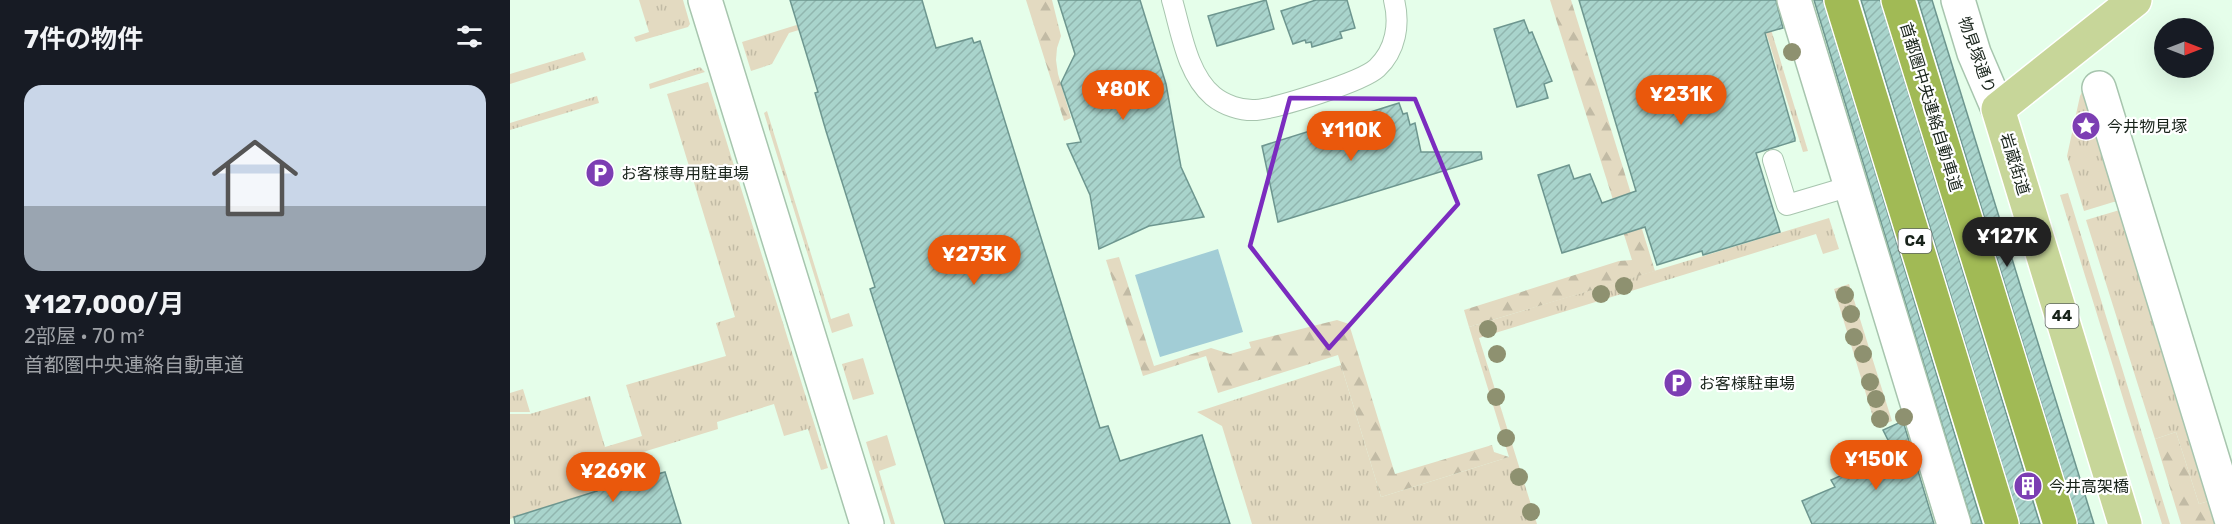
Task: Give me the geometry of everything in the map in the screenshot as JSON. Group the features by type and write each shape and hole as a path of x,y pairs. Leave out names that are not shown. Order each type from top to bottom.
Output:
{"highway":[{"name":"C4","path":"1841,0 2002,524"},
{"name":"首都圏中央連絡自動車道","path":"1898,0 2060,524"}],"main road":[{"path":"1998,109 2135,0"},
{"name":"岩蔵街道","path":"1998,109 2125,524"}],"street":[{"path":"705,0 867,524"},
{"path":"1794,0 1954,524"},
{"name":"物見塚通り","path":"1958,0 1974,53 1998,109"},
{"path":"2099,88 2227,489 2232,522"}],"lane":[{"path":"1172,0 1191,62 1200,81 1214,97 1223,103 1254,110 1275,106 1359,80 1377,68 1390,51 1394,40 1398,20 1394,0"},
{"path":"1773,160 1787,205 1851,186"}],"highlighted area":[{"path":"1290,98 1415,99 1458,204 1329,348 1250,246"}],"green space":[{"path":"639,0 683,0 690,24 688,27 636,42 634,37 649,32"},
{"path":"877,0 897,0 789,33 772,64 751,71 742,42"},
{"path":"1026,0 1052,0 1061,36 1056,60 1058,74 1071,118 1064,121"},
{"path":"1550,0 1571,0 1655,271 1469,327 1464,310 1619,261 1632,260"},
{"path":"1756,0 1762,0 1808,151 1803,152"},
{"path":"583,52 586,60 510,84 510,74"},
{"path":"700,67 705,72 650,89 649,84"},
{"path":"708,82 828,468 821,470 808,429 784,436 774,404 717,422 718,429 591,468 597,491 510,519 510,414 530,414 590,396 605,447 642,436 626,385 726,356 716,323 735,317 667,94"},
{"name":"今井物見塚","path":"2085,86 2120,200 2084,211 2067,156 2080,96"},
{"path":"597,96 599,103 510,130 510,123"},
{"path":"767,111 831,319 849,313 853,326 832,333 764,113"},
{"path":"2068,193 2170,524 2162,524 2060,195"},
{"path":"2123,209 2212,500 2199,504 2176,432 2155,439 2086,220"},
{"path":"1829,218 1839,249 1823,254 1816,234 1479,338 1537,524 1252,524 1222,426 1197,412 1341,365 1381,497 1509,457 1469,327"},
{"path":"1119,257 1154,366 1211,348 1230,354 1251,348 1249,342 1337,320 1349,324 1395,474 1492,445 1494,452 1509,457 1381,497 1338,355 1218,393 1206,356 1143,376 1106,260"},
{"path":"1849,284 1892,421 1876,427 1834,289"},
{"path":"863,358 874,394 853,400 842,364"},
{"path":"523,389 530,412 510,412 510,393"},
{"path":"2176,432 2199,504 2212,500 2220,524 2181,524 2155,439"},
{"path":"887,435 896,465 879,471 895,524 891,524 866,442"}],"water":[{"path":"1218,249 1243,332 1160,357 1135,275"}],"building":[{"path":"790,0 922,0 936,48 972,38 974,43 980,41 1100,428 1108,426 1120,461 1202,435 1230,524 945,524 870,289 875,287 826,131 815,93 818,92"},
{"path":"1058,0 1140,0 1166,84 1181,167 1204,217 1149,226 1099,249 1090,195 1067,144 1081,142 1061,83 1075,54"},
{"path":"1266,0 1274,29 1217,46 1208,16"},
{"path":"1316,0 1347,0 1355,28 1340,32 1342,38 1312,47 1311,42 1306,43 1305,40 1293,44 1281,11"},
{"path":"1579,0 1776,0 1783,28 1765,33 1795,141 1756,153 1780,232 1703,255 1702,251 1657,265 1645,227 1562,253 1538,175 1569,165 1574,179 1590,174 1602,203 1636,191"},
{"path":"1814,0 1823,0 1982,524 1972,524"},
{"path":"1861,0 1880,0 2040,524 2020,524"},
{"path":"1918,0 1932,0 2094,524 2078,524"},
{"path":"1524,20 1529,33 1532,32 1552,81 1544,84 1548,98 1517,107 1494,29"},
{"path":"1399,103 1403,114 1407,113 1410,125 1415,123 1421,152 1481,152 1482,159 1278,222 1262,146"},
{"path":"1903,421 1934,524 1812,524 1802,501 1835,487 1831,480 1890,453 1887,445 1890,444 1883,430"},
{"path":"618,461 625,483 665,472 681,524 515,524 514,517 597,491 591,469"}],"place":[{"name":"今井物見塚","path":"2086,126"},
{"name":"お客様専用駐車場","path":"600,173"},
{"name":"お客様駐車場","path":"1678,383"},
{"name":"今井高架橋","path":"2028,486"}]}
